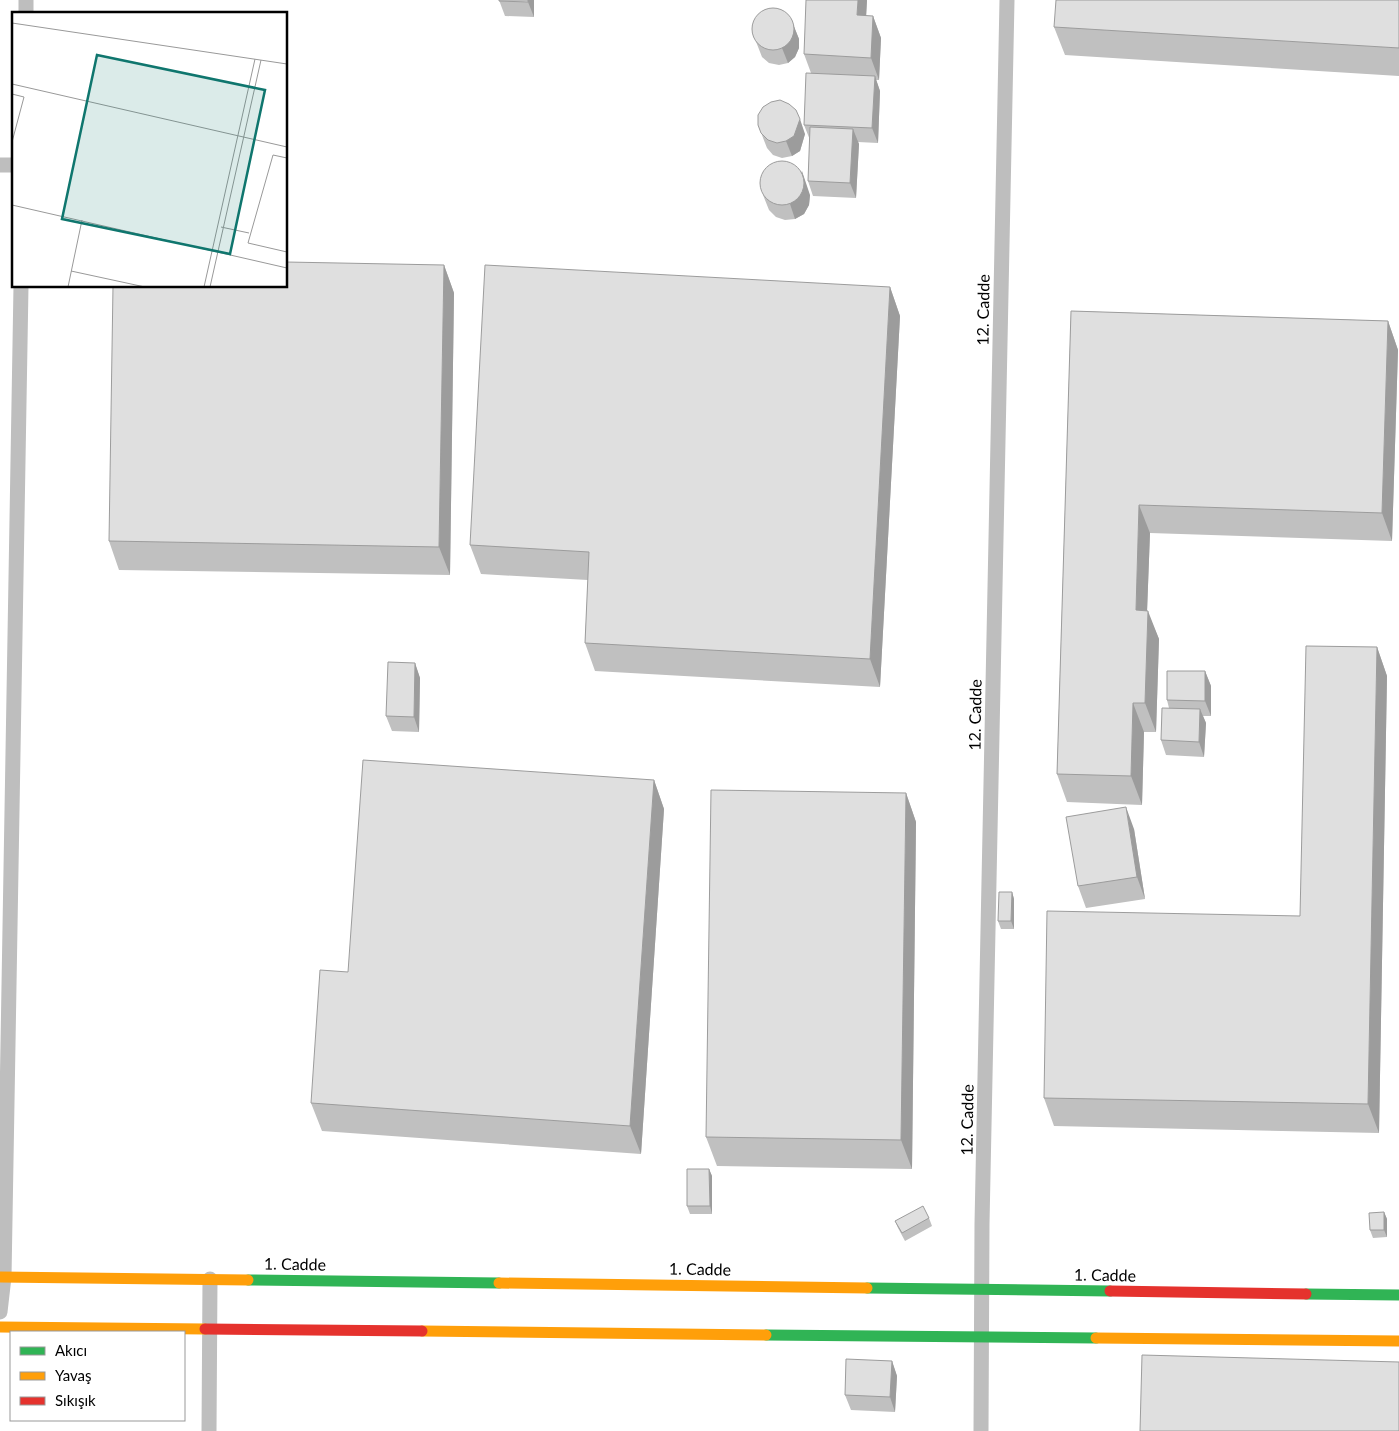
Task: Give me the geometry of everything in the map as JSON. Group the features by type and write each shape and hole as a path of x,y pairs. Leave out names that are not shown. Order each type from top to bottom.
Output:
{"street":[{"name":"1. Cadde","path":"2,1277 1399,1295"},
{"path":"0,1327 981,1335 1399,1341"}],"lane":[{"name":"12. Cadde","path":"981,1431 981,1335 1007,0"},
{"path":"0,1312 21,288"},
{"path":"208,1431 211,1329 210,1279"}],"building":[{"path":"528,0 528,2 499,1"},
{"path":"806,0 858,0 857,15 873,16 871,58 804,54"},
{"path":"1056,0 1399,0 1399,48 1054,27"},
{"path":"773,8 788,14 794,29 788,44 773,50 758,44 752,29 758,14"},
{"path":"806,73 875,76 872,128 804,125"},
{"path":"780,100 796,110 800,119 794,136 786,141 777,143 768,140 761,133 758,125 758,115 763,107 771,102"},
{"path":"810,127 853,129 850,183 808,181"},
{"path":"778,161 786,161 798,167 804,183 798,199 786,205 778,205 766,199 760,187 760,179 766,167"},
{"path":"288,262 444,265 439,547 109,541 113,288 288,288"},
{"path":"485,265 890,287 870,659 585,643 589,552 470,545"},
{"path":"1071,311 1388,321 1382,513 1139,505 1136,610 1148,611 1145,703 1133,703 1131,776 1057,774"},
{"path":"1306,646 1377,647 1368,1104 1044,1098 1047,911 1300,916"},
{"path":"388,662 415,663 414,717 386,716"},
{"path":"1167,671 1205,671 1205,701 1167,700"},
{"path":"1162,708 1200,709 1199,742 1161,740"},
{"path":"363,760 654,780 630,1126 311,1103 320,970 348,972"},
{"path":"711,790 906,793 901,1140 706,1137"},
{"path":"1126,807 1137,877 1078,886 1066,817"},
{"path":"999,892 1012,892 1011,921 998,921"},
{"path":"687,1169 709,1169 710,1206 687,1206"},
{"path":"923,1206 929,1218 902,1233 895,1221"},
{"path":"1384,1212 1384,1230 1370,1230 1369,1213"},
{"path":"1142,1355 1399,1362 1399,1431 1140,1431"},
{"path":"846,1359 892,1361 890,1397 845,1395"}],"traffic: fast":[{"path":"248,1280 499,1283"},
{"path":"867,1288 1110,1291"},
{"path":"1306,1294 1399,1295"},
{"path":"766,1335 1096,1338"}],"traffic: slow":[{"path":"0,1277 248,1280"},
{"path":"499,1283 867,1288"},
{"path":"0,1327 205,1329"},
{"path":"422,1331 766,1335"},
{"path":"1096,1338 1399,1341"}],"traffic: jam":[{"path":"1110,1291 1306,1294"},
{"path":"205,1329 422,1331"}]}
